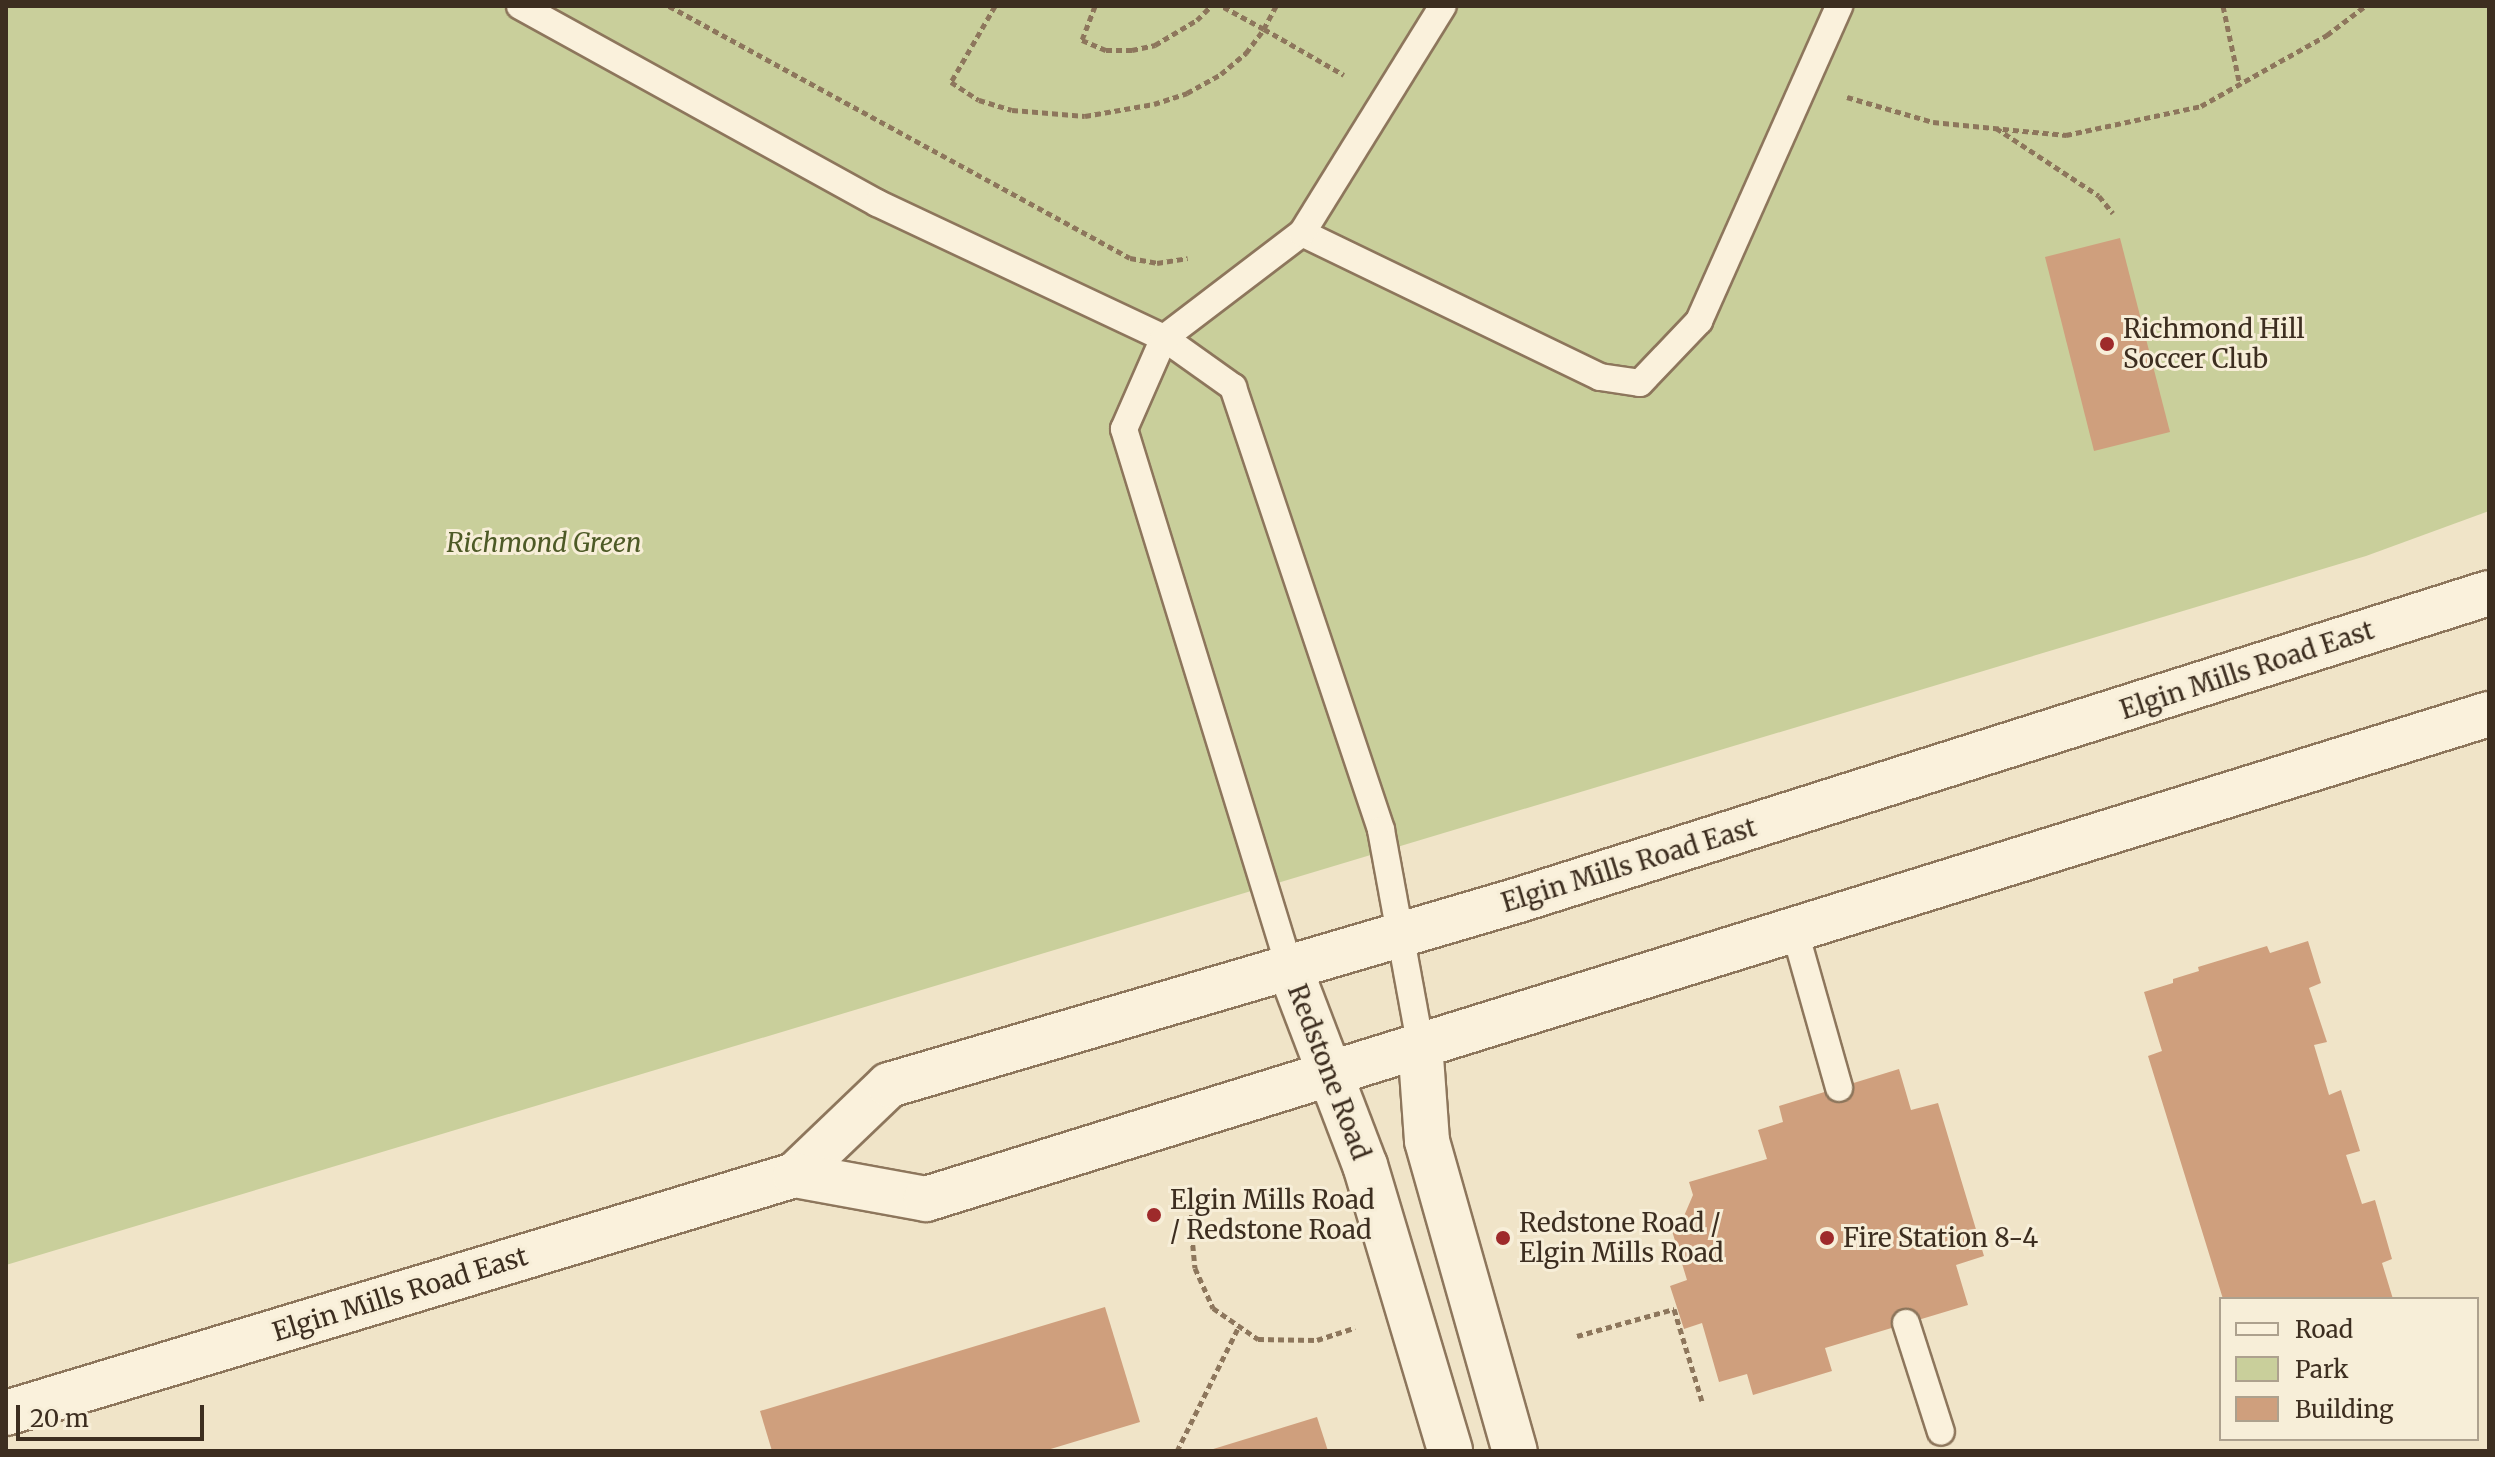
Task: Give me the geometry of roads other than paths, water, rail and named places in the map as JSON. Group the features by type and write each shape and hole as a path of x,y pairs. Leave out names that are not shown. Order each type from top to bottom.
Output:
{"main road":[{"name":"Elgin Mills Road East","path":"6,1413 795,1175 889,1085 1522,899 2489,593"},
{"name":"Elgin Mills Road East","path":"795,1175 926,1199 1329,1076 1420,1043 1795,932 2489,714"},
{"name":"Redstone Road","path":"1290,969 1365,1165 1450,1451"},
{"path":"1420,1043 1427,1141 1515,1451"}],"lane":[{"path":"520,6 877,203 1164,338 1233,387 1381,830 1420,1043"},
{"path":"1290,969 1124,429 1164,338 1302,233 1443,6"},
{"path":"1302,233 1600,377 1640,383 1699,321 1839,6"},
{"path":"1795,932 1839,1088"},
{"path":"1906,1323 1941,1432"}],"place":[{"name":"Richmond Hill Soccer Club","path":"2107,344"},
{"name":"Elgin Mills Road / Redstone Road","path":"1154,1215"},
{"name":"Redstone Road / Elgin Mills Road","path":"1503,1238"},
{"name":"Fire Station 8-4","path":"1827,1238"}],"park label":[{"name":"Richmond Green","path":"544,543"}]}
